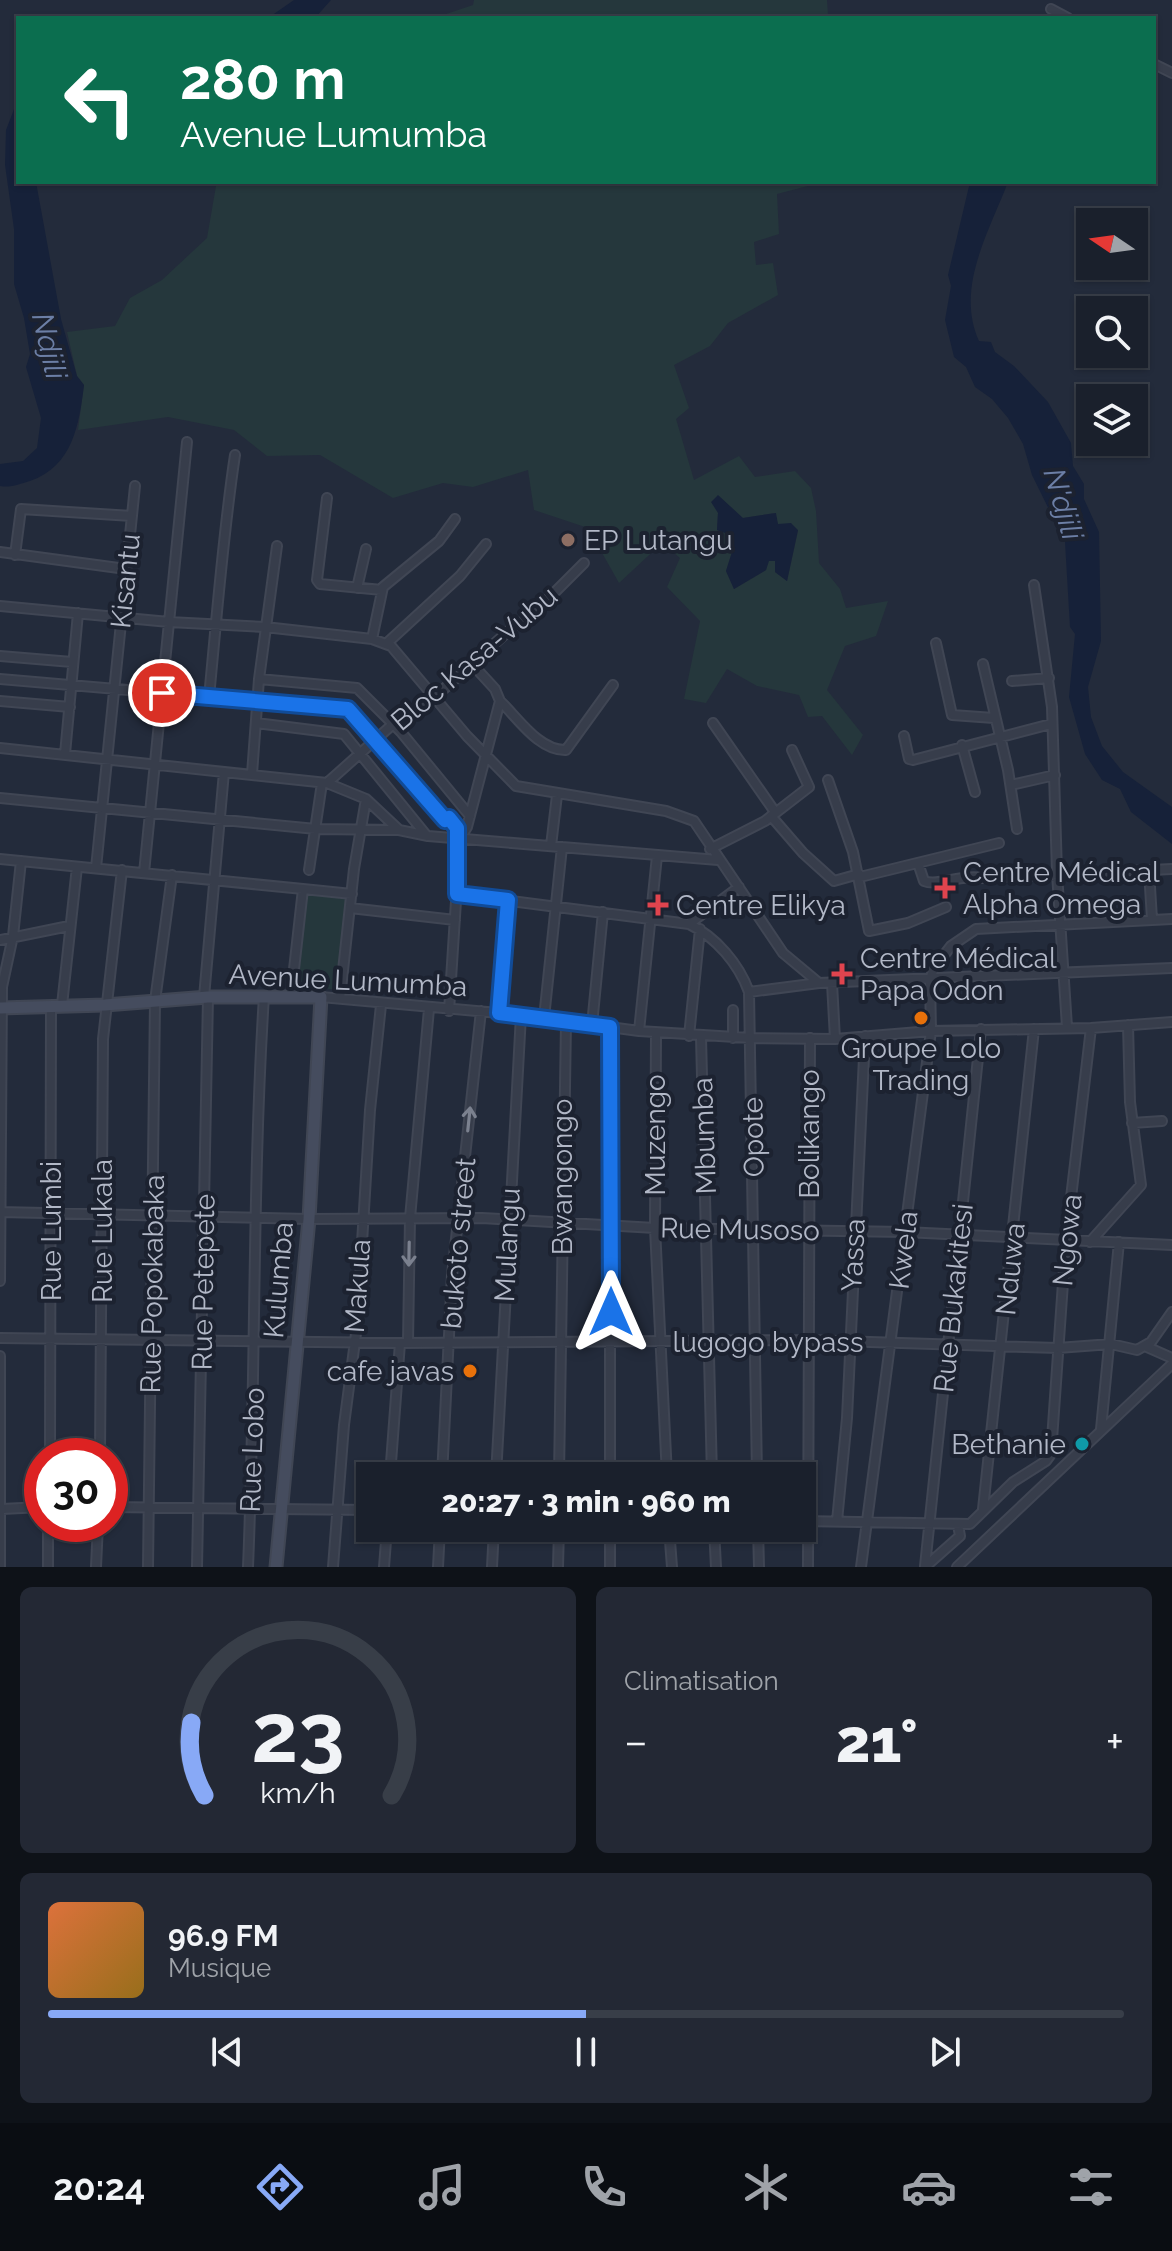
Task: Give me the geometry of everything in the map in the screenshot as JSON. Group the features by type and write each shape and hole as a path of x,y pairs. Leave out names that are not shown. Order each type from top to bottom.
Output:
{"street":[{"path":"1051,9 1064,16"},
{"path":"144,873 187,442"},
{"path":"209,697 230,514 228,488 235,455"},
{"name":"Kisantu","path":"96,868 135,486"},
{"path":"327,498 317,580 320,584 382,590"},
{"path":"15,555 21,509 132,516"},
{"path":"372,639 382,590 417,556 439,541 455,519"},
{"path":"386,644 460,576 486,544"},
{"path":"252,774 259,679 277,546"},
{"path":"357,588 366,549"},
{"path":"0,552 126,569"},
{"name":"Bloc Kasa-Vubu","path":"324,783 392,725 436,696 513,627 531,616 584,563"},
{"path":"1034,585 1049,678 1067,1027"},
{"path":"0,606 169,622 265,627 372,639 386,644 436,696 487,758 516,786 666,811 694,821 704,831 710,849 783,953 819,983"},
{"path":"65,754 78,613"},
{"path":"936,643 952,715 994,718"},
{"path":"0,656 72,662"},
{"path":"983,664 1011,785 1017,829"},
{"path":"473,665 495,689 500,701 532,735 560,751 566,750 613,685"},
{"path":"1012,681 1049,678"},
{"path":"0,679 348,709 445,820 451,820 460,838"},
{"path":"259,679 357,688 470,816"},
{"path":"0,701 70,707"},
{"path":"449,1011 460,838 470,816 487,758 500,701"},
{"path":"256,723 341,732 428,836"},
{"path":"713,723 773,814 834,881 999,843"},
{"path":"904,736 909,759 913,760 1051,724"},
{"path":"962,745 975,792"},
{"path":"0,748 324,783 366,799 399,830"},
{"path":"710,849 773,814 809,787 792,750"},
{"name":"Rue Petepete","path":"197,1567 203,1341 206,941 216,879 224,772"},
{"path":"1011,785 1055,775"},
{"path":"828,780 859,875 869,931 908,923 946,907"},
{"path":"309,870 324,783"},
{"path":"551,846 557,795"},
{"path":"0,798 316,829 399,830 428,836 719,860"},
{"path":"340,998 366,799"},
{"path":"544,1018 562,847"},
{"path":"639,1031 657,856"},
{"path":"0,859 352,894"},
{"path":"0,1281 1,1008 3,971 13,936 21,861"},
{"path":"918,863 924,881 931,884 958,876 1172,869"},
{"name":"Rue Lumbi","path":"50,1438 51,1213 57,1006 77,867"},
{"name":"Rue Lukala","path":"100,1438 105,1005 110,995 122,870"},
{"path":"1149,871 1152,919"},
{"name":"Rue Popokabaka","path":"148,1567 155,1001 172,875"},
{"path":"689,924 739,887"},
{"path":"291,996 303,889"},
{"path":"457,894 555,904 689,924 700,929 735,964 749,992 819,983 1172,968"},
{"path":"499,1013 508,900"},
{"path":"350,908 455,920"},
{"path":"592,1025 603,912"},
{"path":"930,980 934,968 951,946 976,929 1172,919"},
{"path":"0,940 69,926"},
{"path":"689,1036 700,929"},
{"name":"Kwela","path":"861,1567 931,1031 930,980"},
{"path":"832,983 835,1039"},
{"name":"Opote","path":"749,992 758,1342 757,1462"},
{"name":"Rue Lobo","path":"248,1567 255,1342 255,1218 264,996"},
{"name":"Avenue Lumumba","path":"1,1008 105,1005 206,997 321,997 381,1005 521,1015 656,1033 733,1038 835,1039 931,1031 1172,1024"},
{"name":"Kulumba","path":"276,1567 309,1219 321,997"},
{"name":"Makula","path":"333,1567 353,1340 357,1326 362,1218 381,1005"},
{"path":"391,1462 404,1343 410,1218 429,1009"},
{"path":"733,1010 733,1038"},
{"name":"bukoto street","path":"443,1462 457,1218 481,1011"},
{"name":"Mulangu","path":"497,1462 521,1015"},
{"name":"Bwangongo","path":"559,1462 566,1022"},
{"path":"1090,1242 1141,1185 1132,1123 1128,1025"},
{"path":"610,1027 610,1462"},
{"name":"Ngowa","path":"983,1509 1051,1454 1066,1240 1091,1028"},
{"name":"Rue Bukakitesi","path":"925,1567 981,1029"},
{"name":"Nduwa","path":"983,1509 1034,1029"},
{"name":"Muzengo","path":"656,1033 655,1228 666,1462"},
{"name":"Yassa","path":"837,1521 847,1418 848,1341 865,1036"},
{"name":"Mbumba","path":"701,1037 711,1462"},
{"name":"Bolikango","path":"806,1462 810,1038"},
{"path":"1132,1123 1162,1121"},
{"name":"Rue Musoso","path":"0,1212 309,1219 457,1218 655,1228 905,1232 1172,1245"},
{"path":"1101,1429 1119,1242"},
{"path":"1145,1348 1172,1312"},
{"name":"lugogo bypass","path":"0,1338 404,1343 808,1340 1058,1348 1111,1344 1145,1348 1172,1358"},
{"path":"0,1356 0,1567"},
{"path":"957,1567 1172,1364"},
{"path":"128,1507 356,1510"},
{"path":"2,1509 24,1508"},
{"path":"816,1521 958,1525 970,1524 983,1509"},
{"path":"925,1567 960,1536 958,1525"},
{"path":"48,1542 48,1567"},
{"path":"96,1567 97,1542"},
{"path":"384,1567 386,1542"},
{"path":"438,1567 439,1542"},
{"path":"492,1567 493,1542"},
{"path":"558,1567 559,1542"},
{"path":"610,1542 610,1567"},
{"path":"670,1542 672,1567"},
{"path":"715,1542 716,1567"},
{"path":"758,1542 759,1567"},
{"name":"Bolikango","path":"806,1542 808,1567"}],"shaded area":[{"path":"474,0 827,0 830,16 446,16 473,5"},
{"path":"815,184 777,194 779,234 754,242 756,265 773,263 778,295 728,323 710,346 674,365 689,408 676,419 694,480 739,456 755,477 795,471 811,488 816,511 819,563 840,589 846,608 888,601 876,636 845,646 827,690 863,735 852,755 822,716 808,717 799,695 757,686 727,669 706,703 684,699 700,621 667,587 680,558 662,543 619,583 588,528 534,510 528,470 473,487 443,483 393,498 320,455 267,456 234,430 168,417 78,430 84,385 77,376 67,332 115,326 130,298 162,280 207,238 216,186","holes":["718,513 743,518 775,513 778,525 798,531 787,581 775,572 775,560 768,561 766,570 734,589 726,571 732,552 730,534 717,530"]},
{"path":"305,894 348,899 338,990 294,985"}],"water":[{"path":"294,0 331,0 317,16 271,16"},
{"name":"Ndjili","path":"16,104 16,184 36,184 61,319 77,376 84,385 80,415 65,455 44,474 30,481 0,486 0,464 23,461 37,448 41,418 26,367 30,354 14,284 14,229 5,165 6,130"},
{"name":"N'djili","path":"970,184 1007,184 977,260 971,301 973,321 979,341 991,342 995,352 1014,366 1048,402 1071,443 1073,466 1084,484 1084,499 1099,532 1101,641 1088,687 1091,717 1102,746 1123,772 1172,807 1172,844 1131,812 1120,789 1102,780 1085,754 1069,697 1075,634 1070,627 1065,542 1032,475 1023,444 1008,418 992,399 975,387 966,367 954,357 945,320 951,286 948,275"},
{"path":"718,495 743,518 776,513 778,524 791,523 798,530 787,581 775,572 775,561 769,561 766,570 734,589 726,571 732,552 730,535 717,530 718,513 711,502"}],"place":[{"name":"EP Lutangu","path":"568,540"},
{"name":"Centre Médical Alpha Omega","path":"945,888"},
{"name":"Centre Elikya","path":"658,905"},
{"name":"Centre Médical Papa Odon","path":"842,974"},
{"name":"Groupe Lolo Trading","path":"921,1018"},
{"name":"cafe javas","path":"470,1371"},
{"name":"Bethanie","path":"1082,1444"}],"route":[{"path":"162,693 348,709 445,820 449,818 457,828 460,838 457,894 508,900 504,985 499,1013 610,1027 611,1312"}]}
